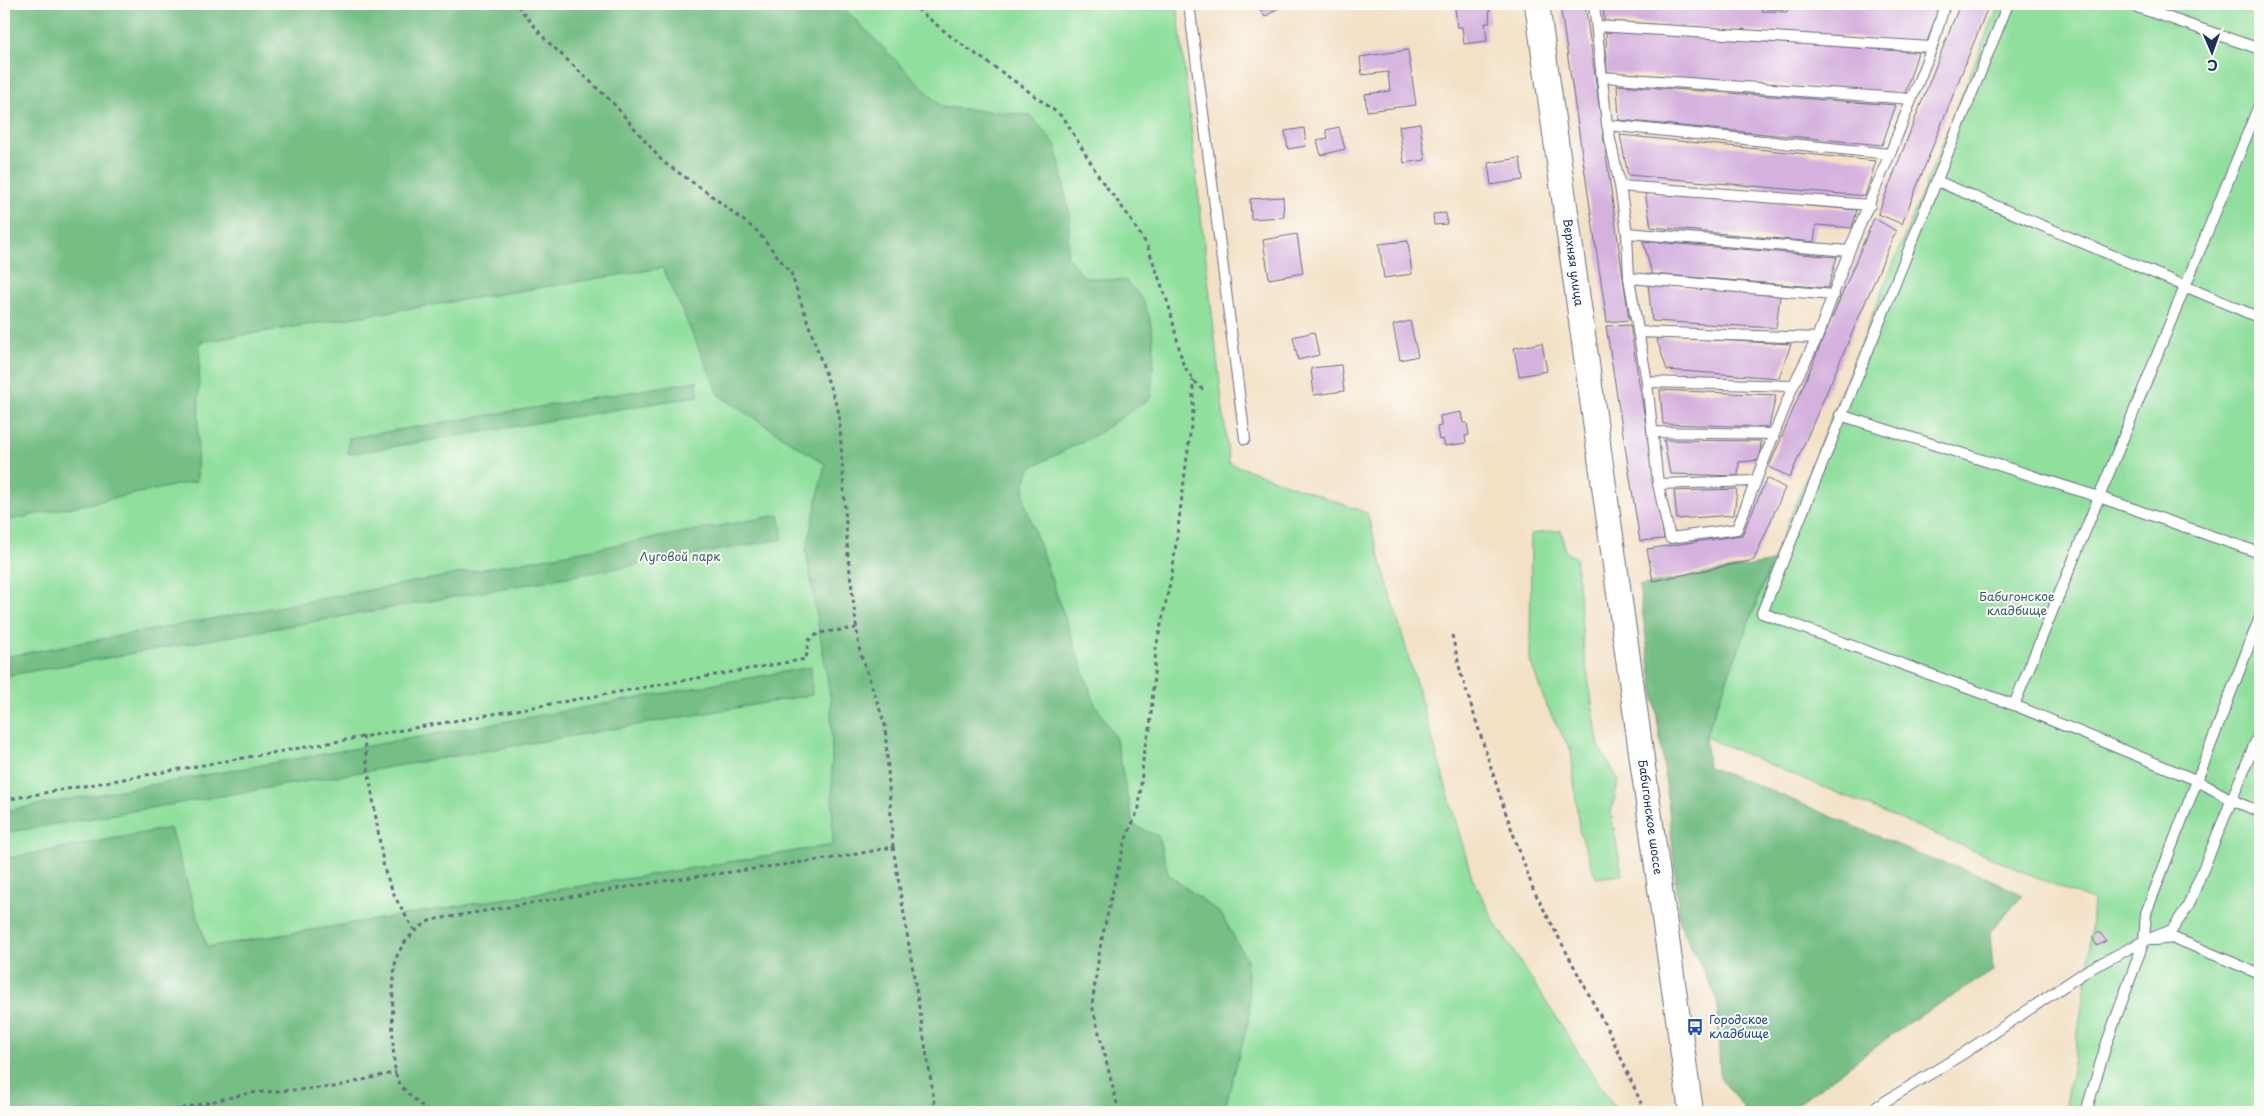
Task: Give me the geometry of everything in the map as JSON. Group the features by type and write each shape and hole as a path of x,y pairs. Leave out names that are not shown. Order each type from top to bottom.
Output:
{"street":[{"name":"Верхняя улица","path":"1537,4 1609,522"},
{"name":"Бабигонское шоссе","path":"1609,522 1691,1112"}],"lane":[{"path":"1190,4 1245,440"},
{"path":"1594,4 1607,125 1620,186 1627,233 1629,278 1647,382 1658,484 1670,538 1737,529 1793,386 1817,338 1849,251 1870,205 1912,99 1932,47 1945,4"},
{"path":"2008,4 1840,415 1762,613 2014,705 2196,780 2232,800 2260,812"},
{"path":"2128,4 2260,49"},
{"path":"1597,26 1932,47"},
{"path":"1602,77 1912,99"},
{"path":"2014,705 2260,103"},
{"path":"1607,125 1890,154"},
{"path":"1937,181 2260,318"},
{"path":"1620,186 1870,205"},
{"path":"1627,233 1849,251"},
{"path":"1629,278 1834,295"},
{"path":"1638,332 1817,338"},
{"path":"1647,382 1793,386"},
{"path":"1840,415 2099,497 2260,553"},
{"path":"1652,432 1774,434"},
{"path":"1658,484 1756,481"},
{"path":"2086,1112 2106,1045 2144,941 2146,913 2260,617"},
{"path":"1868,1112 1961,1055 2088,970 2144,941 2172,930 2188,906 2260,731"},
{"path":"2144,941 2174,938 2260,974"}],"path":[{"path":"516,4 546,39 613,104 663,162 708,193 757,231 791,273 839,414 848,556 856,628 859,648 885,725 893,846 936,1112"},
{"path":"911,4 954,39 1024,87 1064,118 1101,180 1125,211 1147,245 1169,306 1183,364 1192,380 1203,390"},
{"path":"1119,1112 1092,1005 1100,948 1113,888 1125,841 1139,808 1144,749 1150,729 1156,648 1172,574 1193,411 1192,380"},
{"path":"4,800 806,659 809,640 819,633 856,628"},
{"path":"1452,635 1461,674 1504,808 1533,889 1613,1040 1644,1112"},
{"path":"363,736 384,869 396,899 414,930"},
{"path":"429,1112 398,1081 392,1052 393,989 397,957 414,930 430,920 566,899 664,881 841,857 893,846"},
{"path":"166,1112 250,1093 334,1087 396,1072"}],"green space":[{"name":"Луговой парк","path":"4,4 1177,4 1229,463 1367,513 1472,877 1495,923 1617,1112 4,1112"},
{"path":"4,4 840,4 942,107 1030,115 1056,145 1070,218 1067,256 1084,277 1126,281 1139,294 1151,323 1154,348 1150,398 1097,434 1030,468 1024,487 1025,504 1095,704 1116,739 1133,825 1158,836 1169,875 1221,914 1247,960 1250,1015 1225,1108 1228,1112 4,1112 4,859 170,828 207,947 833,845 831,701 806,551 825,464 720,396 663,268 200,342 197,481 4,521"},
{"name":"Бабигонское кладбище","path":"1999,4 2260,4 2260,1112 2065,1112 2088,970 2093,901 1705,737 1772,562"},
{"path":"697,381 698,396 348,454 349,438"},
{"path":"779,515 783,539 4,676 4,657"},
{"path":"1561,530 1565,551 1576,558 1584,651 1599,748 1619,780 1611,812 1622,875 1596,878 1579,829 1571,751 1546,705 1530,660 1531,534"},
{"path":"1772,562 1705,737 1708,767 1760,786 1933,860 1981,875 2023,895 1990,932 1993,971 1905,1025 1787,1112 1747,1112 1720,1077 1717,998 1680,924 1667,790 1639,586"},
{"path":"811,667 812,695 4,833 4,811"}],"building":[{"path":"1257,4 1284,4 1265,17"},
{"path":"1490,4 1489,23 1485,23 1487,41 1464,44 1462,27 1457,27 1455,8"},
{"path":"1560,4 1585,4 1629,320 1607,322"},
{"path":"1603,4 1762,4 1762,11 1787,12 1788,4 1915,4 1940,6 1927,42 1604,21"},
{"path":"1766,4 1784,4 1784,10 1766,9"},
{"path":"1960,4 1989,4 1902,224 1878,214"},
{"path":"1606,31 1918,52 1905,94 1607,72"},
{"path":"1408,50 1416,105 1367,111 1365,94 1390,91 1388,72 1362,75 1360,57"},
{"path":"1617,85 1896,105 1882,145 1619,120"},
{"path":"1420,123 1425,160 1404,163 1399,126"},
{"path":"1339,127 1345,149 1321,155 1317,140 1328,138 1326,130"},
{"path":"1304,128 1306,146 1288,149 1285,131"},
{"path":"1620,135 1876,161 1865,196 1628,175"},
{"path":"1520,158 1523,180 1491,185 1488,163"},
{"path":"1645,192 1857,210 1852,228 1816,225 1814,242 1651,227"},
{"path":"1283,197 1284,217 1251,219 1250,199"},
{"path":"1446,213 1447,224 1434,225 1433,214"},
{"path":"1874,218 1896,231 1790,477 1769,467"},
{"path":"1297,234 1303,273 1269,279 1263,240"},
{"path":"1408,241 1412,274 1384,278 1379,244"},
{"path":"1643,241 1837,257 1828,288 1652,274"},
{"path":"1648,284 1780,296 1776,328 1652,321"},
{"path":"1410,321 1418,356 1400,360 1393,325"},
{"path":"1630,325 1664,539 1640,541 1606,326"},
{"path":"1314,332 1319,355 1298,360 1293,337"},
{"path":"1656,337 1791,344 1779,378 1667,370"},
{"path":"1542,343 1547,371 1519,376 1514,348"},
{"path":"1341,365 1344,391 1314,395 1311,368"},
{"path":"1660,390 1776,395 1769,427 1663,424"},
{"path":"1461,412 1463,423 1467,423 1469,435 1465,436 1466,443 1445,446 1443,439 1439,440 1437,427 1441,426 1440,416"},
{"path":"1664,440 1761,441 1760,460 1739,462 1738,476 1670,474"},
{"path":"1767,478 1785,488 1754,560 1653,581 1647,549 1742,535"},
{"path":"1737,489 1734,515 1677,519 1674,491"},
{"path":"2100,932 2106,941 2097,946 2092,937"}],"place":[{"name":"Городское кладбище","path":"1695,1027"}]}
